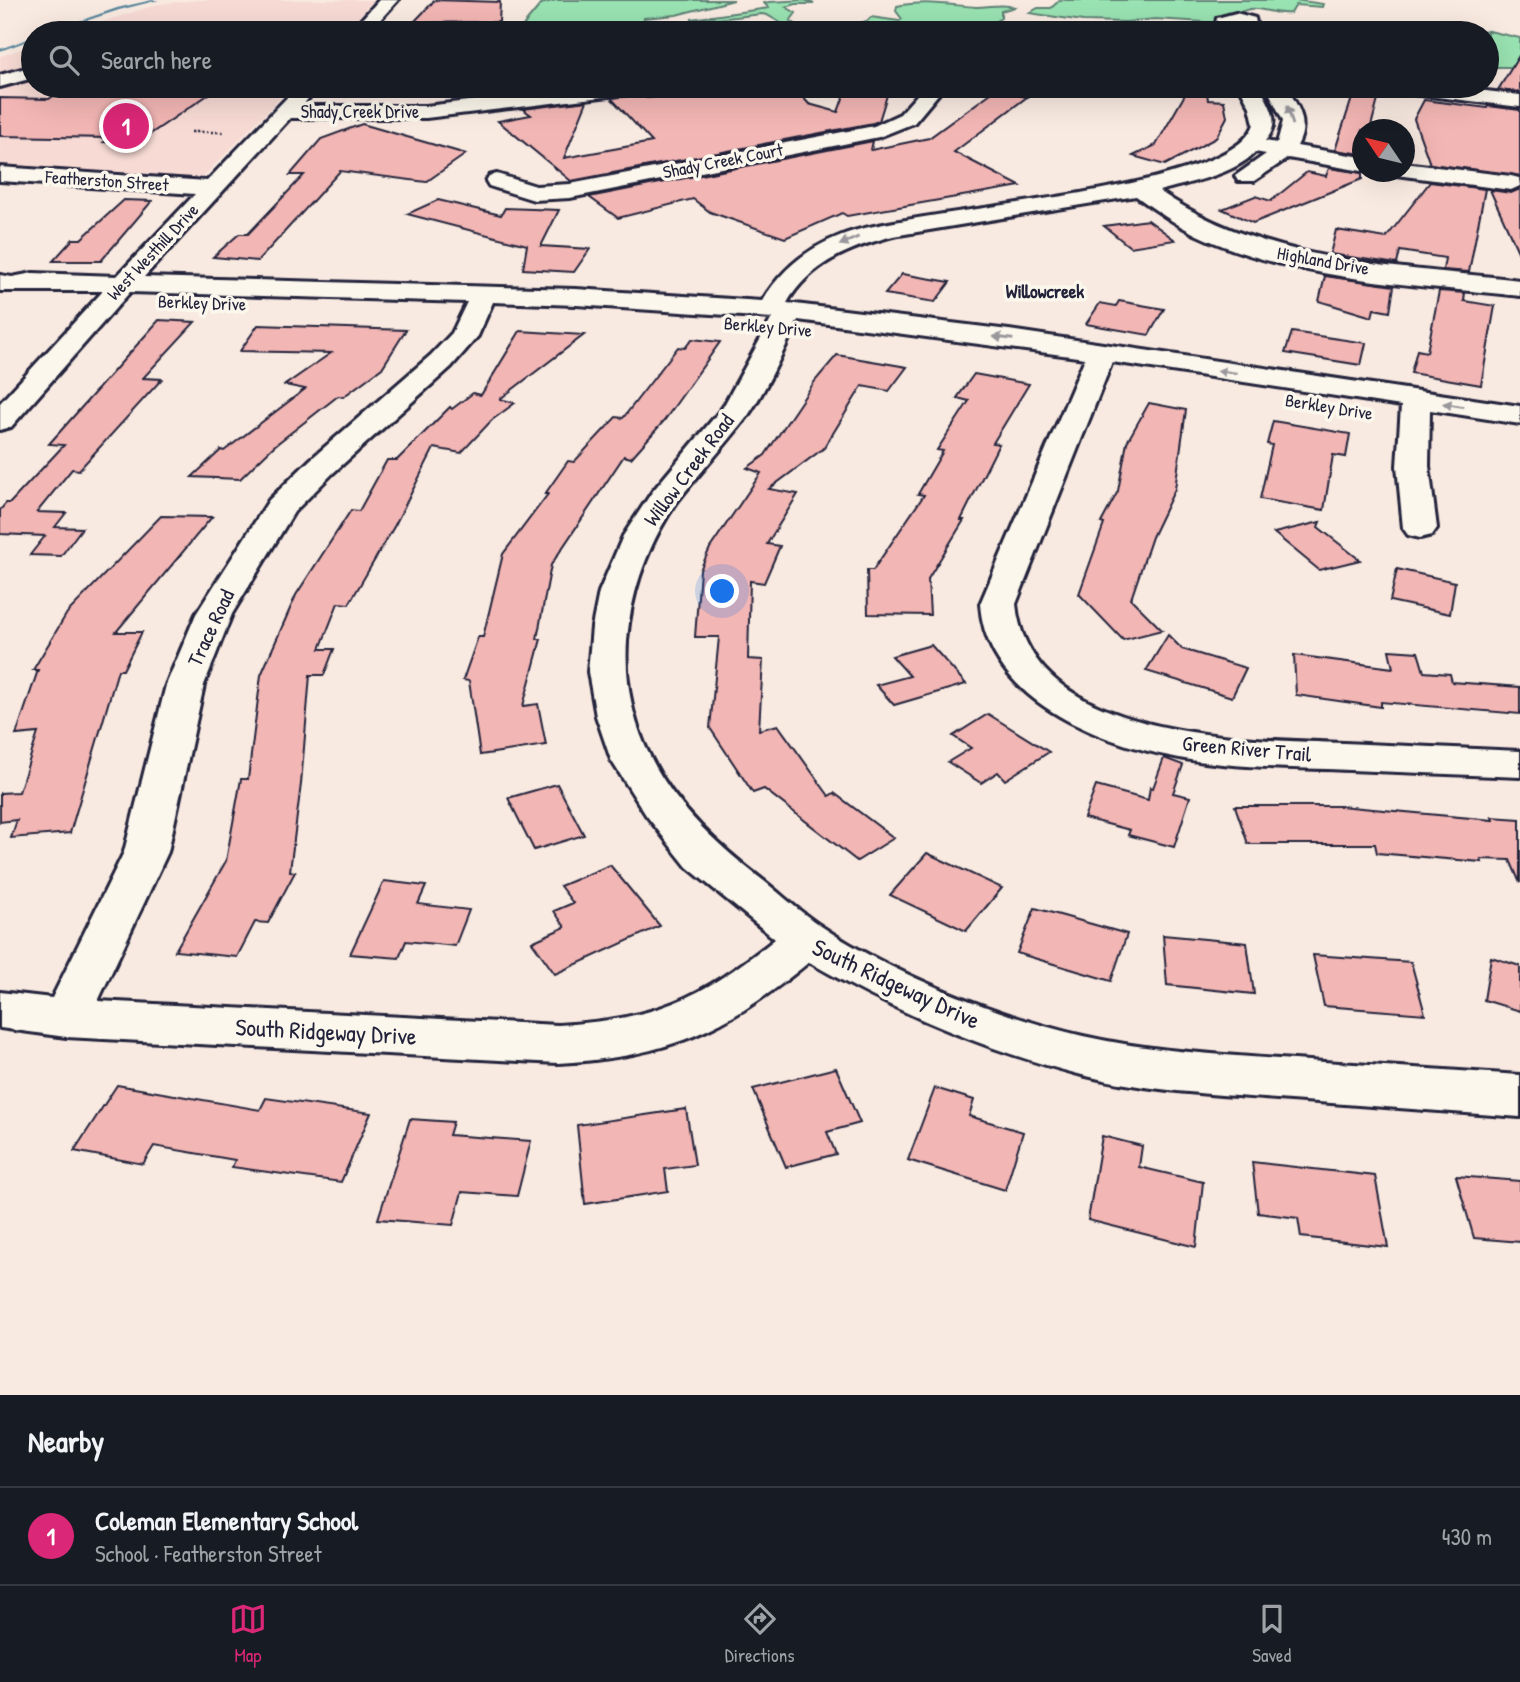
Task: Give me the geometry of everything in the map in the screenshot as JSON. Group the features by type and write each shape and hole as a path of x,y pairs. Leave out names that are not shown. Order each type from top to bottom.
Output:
{"street":[{"path":"370,21 390,0"},
{"path":"1226,21 1236,18 1246,21"},
{"path":"0,80 21,75"},
{"name":"West Westhill Drive","path":"0,421 116,291 298,98"},
{"name":"Shady Creek Drive","path":"286,112 487,98"},
{"name":"Shady Creek Court","path":"497,181 534,193 570,191 879,131 904,123 916,113 922,98"},
{"path":"1254,98 1264,119 1262,133 1252,146 1352,162"},
{"path":"1282,98 1293,118 1290,140 1282,151"},
{"path":"1495,98 1520,101"},
{"name":"Willow Creek Road","path":"806,939 702,856 660,805 631,760 616,716 607,672 617,592 640,536 663,499 735,412 787,315 824,283 864,254 913,238 1149,194 1211,170 1238,157 1252,146"},
{"name":"Willow Creek Road","path":"787,315 786,282 804,265 855,238 895,226 1206,189 1248,174 1282,151"},
{"path":"6,168 43,154"},
{"path":"62,178 83,160"},
{"name":"Featherston Street","path":"6,168 62,178 213,188"},
{"path":"1415,171 1511,183"},
{"name":"Highland Drive","path":"1149,194 1186,220 1214,233 1288,256 1329,264 1520,288"},
{"name":"Berkley Drive","path":"6,284 38,296 116,291 480,303 666,319 787,315 916,344 1097,362 1415,410 1520,436"},
{"name":"Trace Road","path":"66,1018 146,852 186,685 214,614 246,558 281,507 441,361 464,336 480,303"},
{"name":"Green River Trail","path":"1097,362 998,604 1001,633 1012,655 1031,678 1060,699 1093,717 1140,736 1182,746 1222,751 1520,764"},
{"path":"0,384 32,386"},
{"path":"1415,410 1413,466 1420,528"},
{"name":"Berkley Drive","path":"1415,410 1520,415"},
{"name":"South Ridgeway Drive","path":"0,1010 66,1018 558,1044 605,1042 661,1029 719,1004 806,939 875,978 942,1010 1007,1034 1084,1056 1172,1071 1520,1096"}],"path":[{"path":"191,132 226,132"}],"shaded area":[{"path":"199,0 375,0 355,21 105,21 158,4"},
{"path":"21,49 21,98 280,98 202,178 0,167 0,56"}],"green space":[{"path":"556,0 734,0 676,15 644,18 643,21 527,21 541,4"},
{"path":"805,0 814,4 786,7 796,13 790,21 777,21 762,14 691,19 769,8 764,3"},
{"path":"1060,0 1296,0 1323,4 1322,7 1296,5 1291,13 1246,10 1239,13 1237,20 1232,21 1083,21 1029,13 1038,8 1051,8"},
{"path":"927,3 1015,7 1001,11 1001,18 996,21 899,21 902,19 896,11 897,6"},
{"path":"871,17 899,21 867,21"},
{"path":"1499,33 1520,38 1520,67 1499,67"}],"building":[{"path":"435,0 500,2 499,21 415,21"},
{"path":"1520,54 1520,92 1499,88"},
{"path":"0,98 203,98 137,143 104,142 109,138 0,136"},
{"path":"611,98 804,98 809,104 838,112 843,98 886,98 879,121 873,123 571,181 498,121 531,115 523,109 587,101 564,158 652,142"},
{"path":"984,98 1026,98 954,152 1020,186 847,216 842,213 785,238 710,212 693,199 618,218 589,197 873,141 871,150 929,138"},
{"path":"1183,98 1224,101 1227,117 1216,138 1165,165 1133,156 1156,145"},
{"path":"1352,98 1378,98 1373,119 1352,119 1352,153 1335,150"},
{"path":"1424,100 1520,110 1520,176 1430,164 1414,119"},
{"path":"362,124 466,154 426,182 340,171 258,261 213,257 239,234 248,234 304,175 290,175 321,139"},
{"path":"1329,168 1352,171 1352,182 1355,182 1253,223 1222,209 1255,196 1271,201 1307,172 1326,176"},
{"path":"1430,182 1485,189 1469,272 1443,270 1445,258 1400,251 1397,264 1330,254 1336,230 1386,238"},
{"path":"1520,189 1520,256 1490,190 1511,193"},
{"path":"124,200 152,201 101,261 53,261 73,239 81,239"},
{"path":"438,200 501,215 505,208 559,210 541,246 590,249 574,272 523,269 527,245 407,214"},
{"path":"1148,220 1175,240 1130,247 1104,226"},
{"path":"902,274 950,282 935,302 885,294"},
{"path":"1325,276 1394,286 1390,312 1374,309 1372,317 1319,301"},
{"path":"1439,291 1465,293 1464,301 1495,306 1481,385 1411,373 1417,350 1427,352"},
{"path":"1119,301 1164,309 1149,335 1086,324 1100,303 1116,306"},
{"path":"159,320 195,322 143,378 162,379 79,470 72,469 37,512 66,513 55,527 82,528 61,556 30,555 45,536 0,534 0,510 6,503 10,503 64,445 49,444"},
{"path":"258,325 406,330 382,368 343,397 338,396 274,446 240,479 192,477 221,450 224,451 305,389 285,385 331,353 240,351"},
{"path":"520,331 584,335 500,399 515,403 492,420 461,453 434,448 395,525 349,604 338,603 320,649 334,649 324,675 310,675 301,784 290,871 295,872 268,923 255,922 237,957 175,951 226,861 241,779 248,779 261,675 296,595 351,510 359,511 387,460 397,460 450,407 452,409 473,393 481,395"},
{"path":"1292,332 1366,343 1361,365 1285,353"},
{"path":"692,339 720,342 664,421 631,458 624,456 551,565 537,639 541,639 523,706 538,704 546,745 480,755 469,681 463,680 478,637 483,637 503,554 548,494 545,494 568,461 574,462 616,417 623,418 678,347 685,348"},
{"path":"837,355 907,367 889,391 862,386 824,448 769,489 798,494 767,544 780,546 764,583 750,581 748,659 763,660 759,730 778,725 829,796 834,793 894,838 857,861 764,789 753,793 710,728 719,637 695,637 700,570 710,548 761,473 747,468 765,455 815,381"},
{"path":"974,374 1029,384 993,443 999,444 961,520 964,520 928,579 930,615 868,614 867,570 873,570 924,495 918,494 943,451 937,450 969,401 957,398"},
{"path":"1149,403 1186,410 1175,489 1152,537 1131,599 1162,630 1123,640 1079,594 1104,524 1101,523 1118,491 1127,442"},
{"path":"1273,421 1350,434 1346,457 1333,455 1324,510 1260,499 1272,445 1267,444"},
{"path":"161,516 212,517 116,632 142,632 123,670 118,670 70,833 11,838 17,820 0,822 0,793 19,792 38,733 16,735 38,670 33,670 67,613"},
{"path":"1320,522 1318,527 1360,560 1319,570 1274,533"},
{"path":"1397,569 1455,582 1450,614 1390,601"},
{"path":"1168,635 1182,649 1246,668 1232,697 1146,671"},
{"path":"931,645 966,684 894,705 876,685 910,676 892,656"},
{"path":"1389,650 1418,652 1424,672 1450,674 1452,682 1520,687 1520,714 1381,702 1381,707 1296,695 1294,655 1393,668"},
{"path":"988,714 1049,752 1005,780 998,772 981,783 948,762 971,748 953,736"},
{"path":"1164,758 1183,765 1173,793 1190,797 1174,847 1128,835 1130,830 1084,818 1096,786 1148,800 1150,787 1153,788"},
{"path":"557,784 584,835 534,850 508,798"},
{"path":"1235,806 1340,806 1493,820 1492,817 1520,819 1520,883 1510,860 1481,859 1482,862 1377,853 1375,844 1248,844"},
{"path":"927,853 1002,888 966,931 890,895"},
{"path":"610,865 660,926 555,974 532,942 565,927 554,911 573,903 560,886"},
{"path":"384,881 426,886 418,904 469,910 455,946 406,941 399,958 350,954"},
{"path":"1035,908 1127,934 1111,981 1017,953"},
{"path":"1163,935 1247,943 1254,994 1167,985"},
{"path":"1313,955 1411,962 1425,1014 1324,1006"},
{"path":"1491,957 1520,966 1520,1011 1484,1000"},
{"path":"836,1068 860,1123 827,1132 836,1154 786,1167 753,1089"},
{"path":"117,1085 260,1110 266,1098 371,1113 341,1182 232,1167 235,1160 154,1146 143,1164 74,1151"},
{"path":"935,1088 974,1100 969,1116 1023,1132 1005,1190 908,1160"},
{"path":"686,1109 695,1165 665,1169 668,1191 585,1204 577,1125"},
{"path":"410,1119 453,1122 449,1135 531,1141 517,1196 462,1192 453,1225 378,1219"},
{"path":"1102,1136 1142,1146 1139,1167 1203,1182 1196,1247 1088,1220"},
{"path":"1252,1162 1375,1176 1388,1247 1301,1237 1298,1218 1258,1213"},
{"path":"1456,1176 1520,1181 1520,1242 1474,1238"}],"waterway":[{"path":"82,21 157,0"},
{"path":"0,50 21,42"}],"place":[{"name":"Coleman Elementary School","path":"126,126"}],"district":[{"name":"Willowcreek","path":"1045,291"}]}
